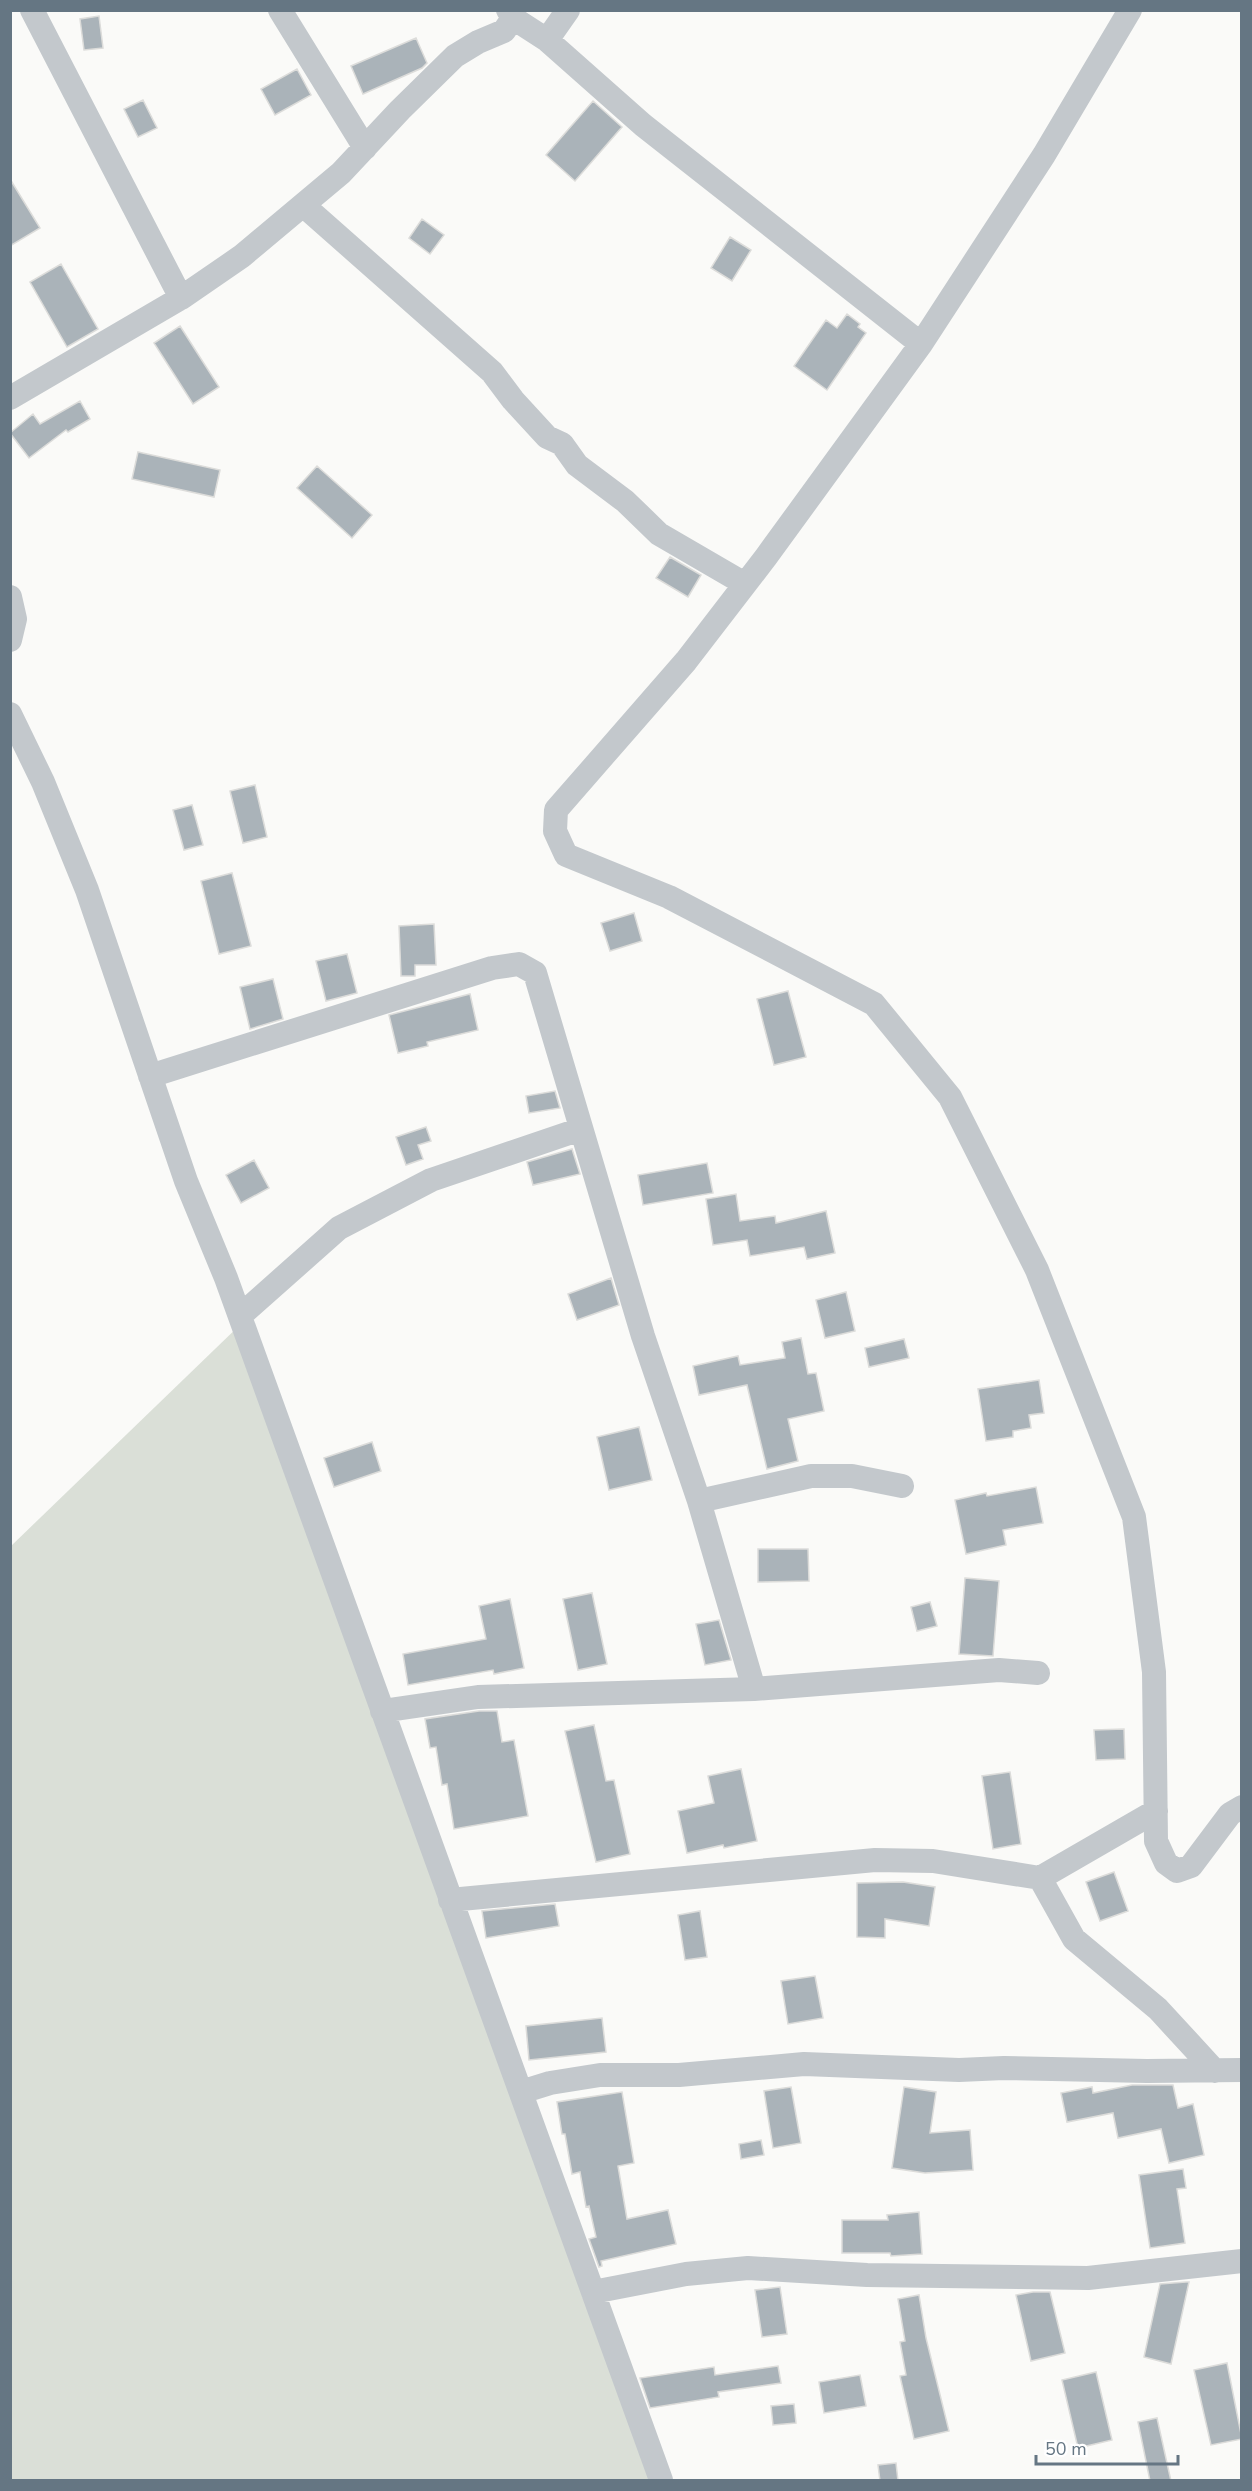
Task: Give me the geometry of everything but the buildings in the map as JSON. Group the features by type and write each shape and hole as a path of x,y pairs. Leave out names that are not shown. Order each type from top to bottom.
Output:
{"street":[{"path":"32,10 181,298"},
{"path":"280,10 365,148"},
{"path":"547,40 567,10"},
{"path":"1130,10 1044,155 921,344 686,661 556,810 555,831 566,855 669,897 874,1004 950,1097 1038,1270 1134,1517 1154,1672 1156,1841 1166,1863 1177,1871 1191,1866 1230,1814 1242,1807"},
{"path":"10,398 181,298 242,256 341,174 400,110 455,56 478,42 504,31 510,14 547,40 643,125 921,344"},
{"path":"303,205 492,372 513,400 547,437 562,444 577,465 625,501 658,534 745,584"},
{"path":"10,597 15,619 10,640"},
{"path":"10,714 43,782 87,890 186,1181 240,1316 661,2481"},
{"path":"150,1076 492,968 519,964 535,973 643,1336 699,1501 754,1689"},
{"path":"240,1316 339,1228 431,1180 582,1129"},
{"path":"699,1501 811,1476 852,1476 902,1486"},
{"path":"381,1711 478,1697 754,1689 999,1670 1038,1673"},
{"path":"450,1900 875,1860 933,1861 1040,1878 1156,1811"},
{"path":"1040,1878 1074,1939 1227,2067"},
{"path":"521,2092 550,2083 600,2075 679,2074 804,2064 959,2070 1227,2067"},
{"path":"593,2292 686,2274 748,2268 867,2275 1088,2278 1242,2261"}],"shaded area":[{"path":"244,1321 649,2480 11,2480 11,1546"}]}
